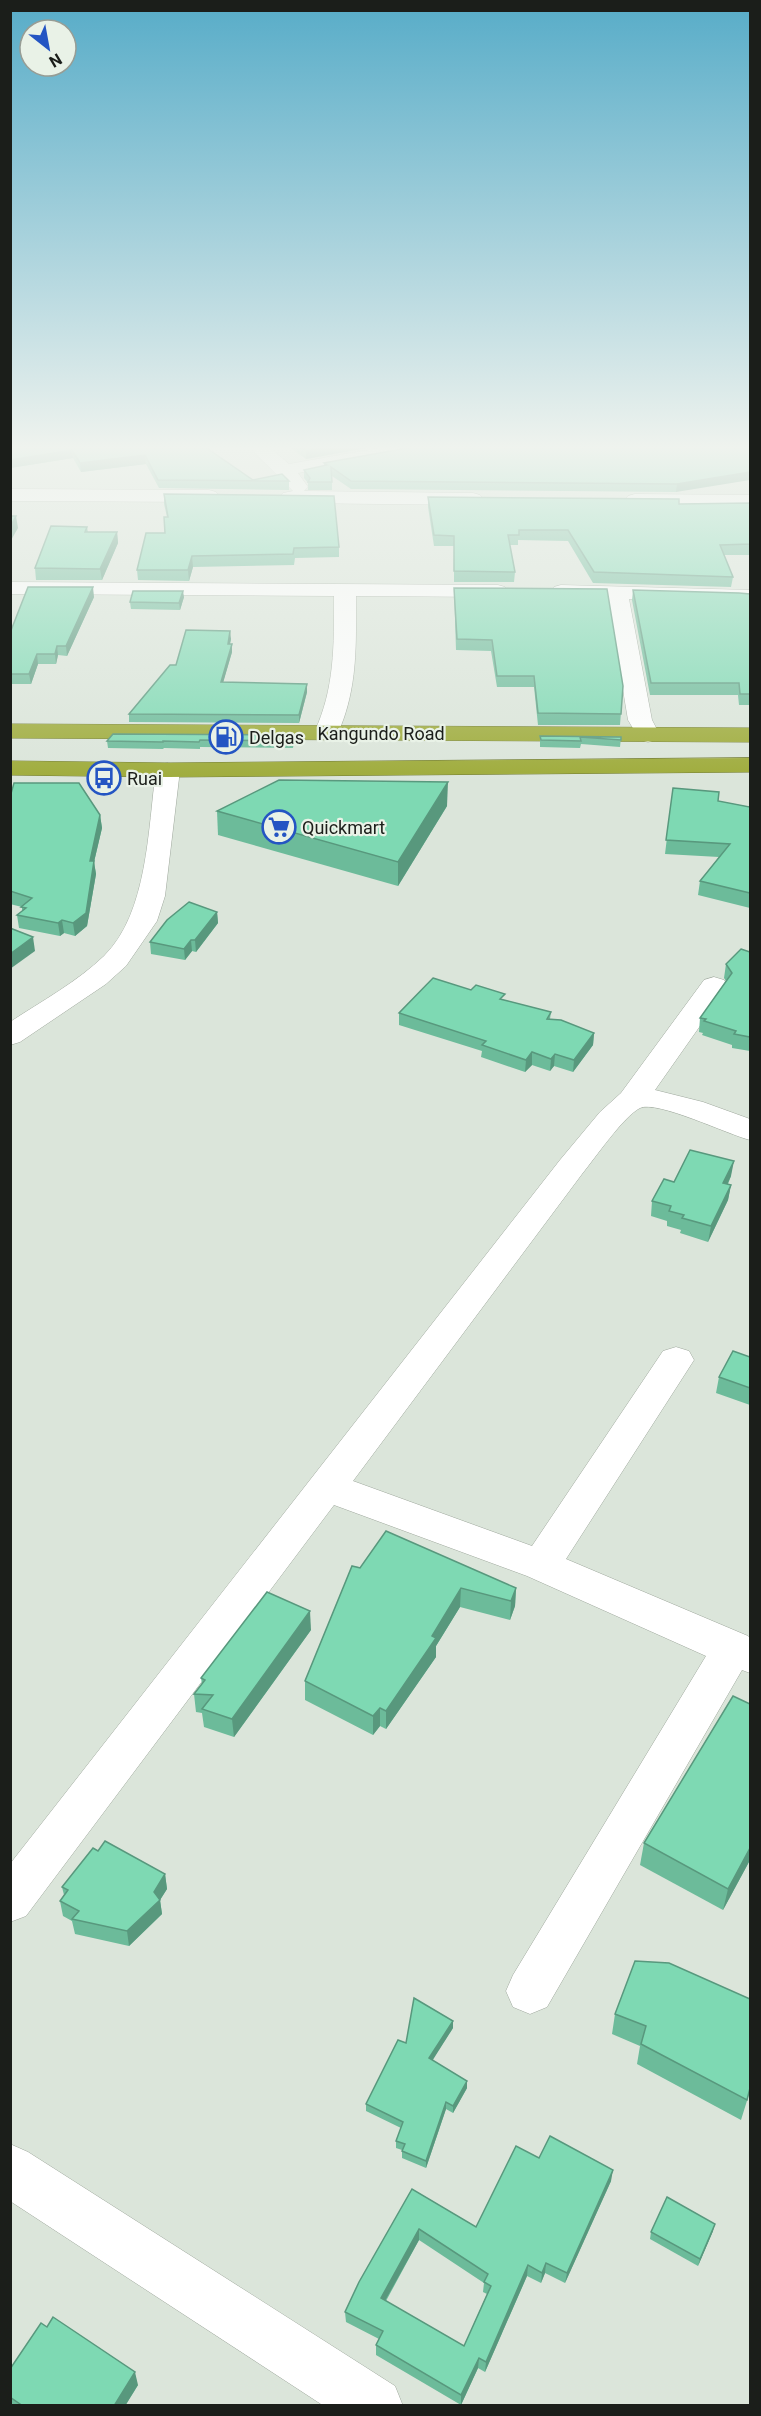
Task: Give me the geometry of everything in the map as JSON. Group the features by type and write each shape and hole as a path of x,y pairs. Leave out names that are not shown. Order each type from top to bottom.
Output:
{"highway":[{"name":"Kangundo Road","path":"10,731 750,735"},
{"path":"307,769 319,733"},
{"name":"Kangundo Road","path":"10,768 168,770 750,765"}],"street":[{"path":"10,588 522,591"},
{"path":"319,733 339,710 346,669 345,590"},
{"path":"546,591 750,596"},
{"path":"617,591 640,720 648,735"},
{"path":"10,1036 96,978 116,960 143,921 152,896 168,770"},
{"path":"10,1901 571,1167 612,1119 633,1099 714,987"},
{"path":"633,1099 654,1097 750,1130"},
{"path":"541,1565 676,1360"},
{"path":"327,1487 541,1565 742,1652 530,1991"},
{"path":"10,2170 375,2406"}],"building":[{"path":"38,560 104,560 100,569 35,568"},
{"path":"139,560 191,560 188,570 137,570"},
{"path":"454,560 513,560 515,572 454,571"},
{"path":"586,560 726,560 733,577 594,572"},
{"path":"28,587 93,587 66,646 57,646 55,654 37,654 29,674 10,674 10,633"},
{"path":"454,588 607,589 623,686 621,714 538,713 534,676 497,676 492,640 457,639"},
{"path":"633,590 750,594 750,694 740,694 739,683 651,683"},
{"path":"133,591 183,591 179,603 130,602"},
{"path":"186,630 230,631 228,644 232,644 221,682 307,684 299,715 129,714 170,665 176,665"},
{"path":"113,734 294,735 292,741 107,741"},
{"path":"540,736 621,737 621,740 580,737 581,741 541,740"},
{"path":"279,780 448,782 398,862 217,811"},
{"path":"14,783 79,783 100,815 90,861 94,861 86,913 73,923 62,920 58,923 17,915 26,908 21,907 32,898 10,891 10,797"},
{"path":"673,788 719,792 718,801 750,807 750,893 700,881 730,844 666,840"},
{"path":"189,902 217,912 195,940 191,940 184,949 150,942 167,920"},
{"path":"10,928 33,937 10,954"},
{"path":"741,949 750,952 750,1037 734,1034 736,1031 700,1018 732,973 726,964"},
{"path":"433,978 471,990 476,985 505,994 500,999 551,1012 547,1019 561,1020 594,1033 574,1060 555,1054 551,1059 532,1052 526,1060 482,1045 486,1041 399,1013"},
{"path":"690,1150 734,1161 723,1183 731,1185 711,1226 682,1218 684,1215 669,1211 671,1206 652,1201 664,1179 674,1182"},
{"path":"733,1351 750,1357 750,1388 719,1377"},
{"path":"386,1531 516,1588 511,1601 461,1588 432,1636 436,1638 386,1711 380,1708 373,1716 305,1681 352,1566 360,1568"},
{"path":"267,1592 310,1611 232,1719 202,1709 213,1695 194,1694 205,1680 201,1678"},
{"path":"733,1696 750,1704 750,1848 728,1889 644,1843"},
{"path":"105,1841 165,1874 154,1892 160,1900 127,1931 72,1919 79,1911 60,1901 68,1890 62,1887 93,1848 98,1851"},
{"path":"635,1961 669,1963 750,1999 750,2088 747,2100 641,2044 646,2026 615,2014"},
{"path":"414,1998 453,2021 429,2058 467,2081 453,2106 446,2102 426,2161 402,2151 405,2144 396,2141 403,2122 366,2104 398,2040 406,2043"},
{"path":"550,2136 613,2170 567,2273 546,2263 542,2273 528,2265 486,2362 479,2358 461,2395 376,2345 383,2331 345,2312 359,2282 412,2189 476,2227 516,2146 539,2158","holes":["419,2229 488,2274 484,2282 491,2286 464,2346 381,2298"]},
{"path":"667,2197 715,2224 700,2259 651,2232"},
{"path":"53,2317 135,2372 114,2406 23,2406 10,2397 10,2369 41,2323 47,2327"}],"place":[{"name":"Delgas","path":"226,737"},
{"name":"Ruai","path":"104,778"},
{"name":"Quickmart","path":"279,827"}]}
